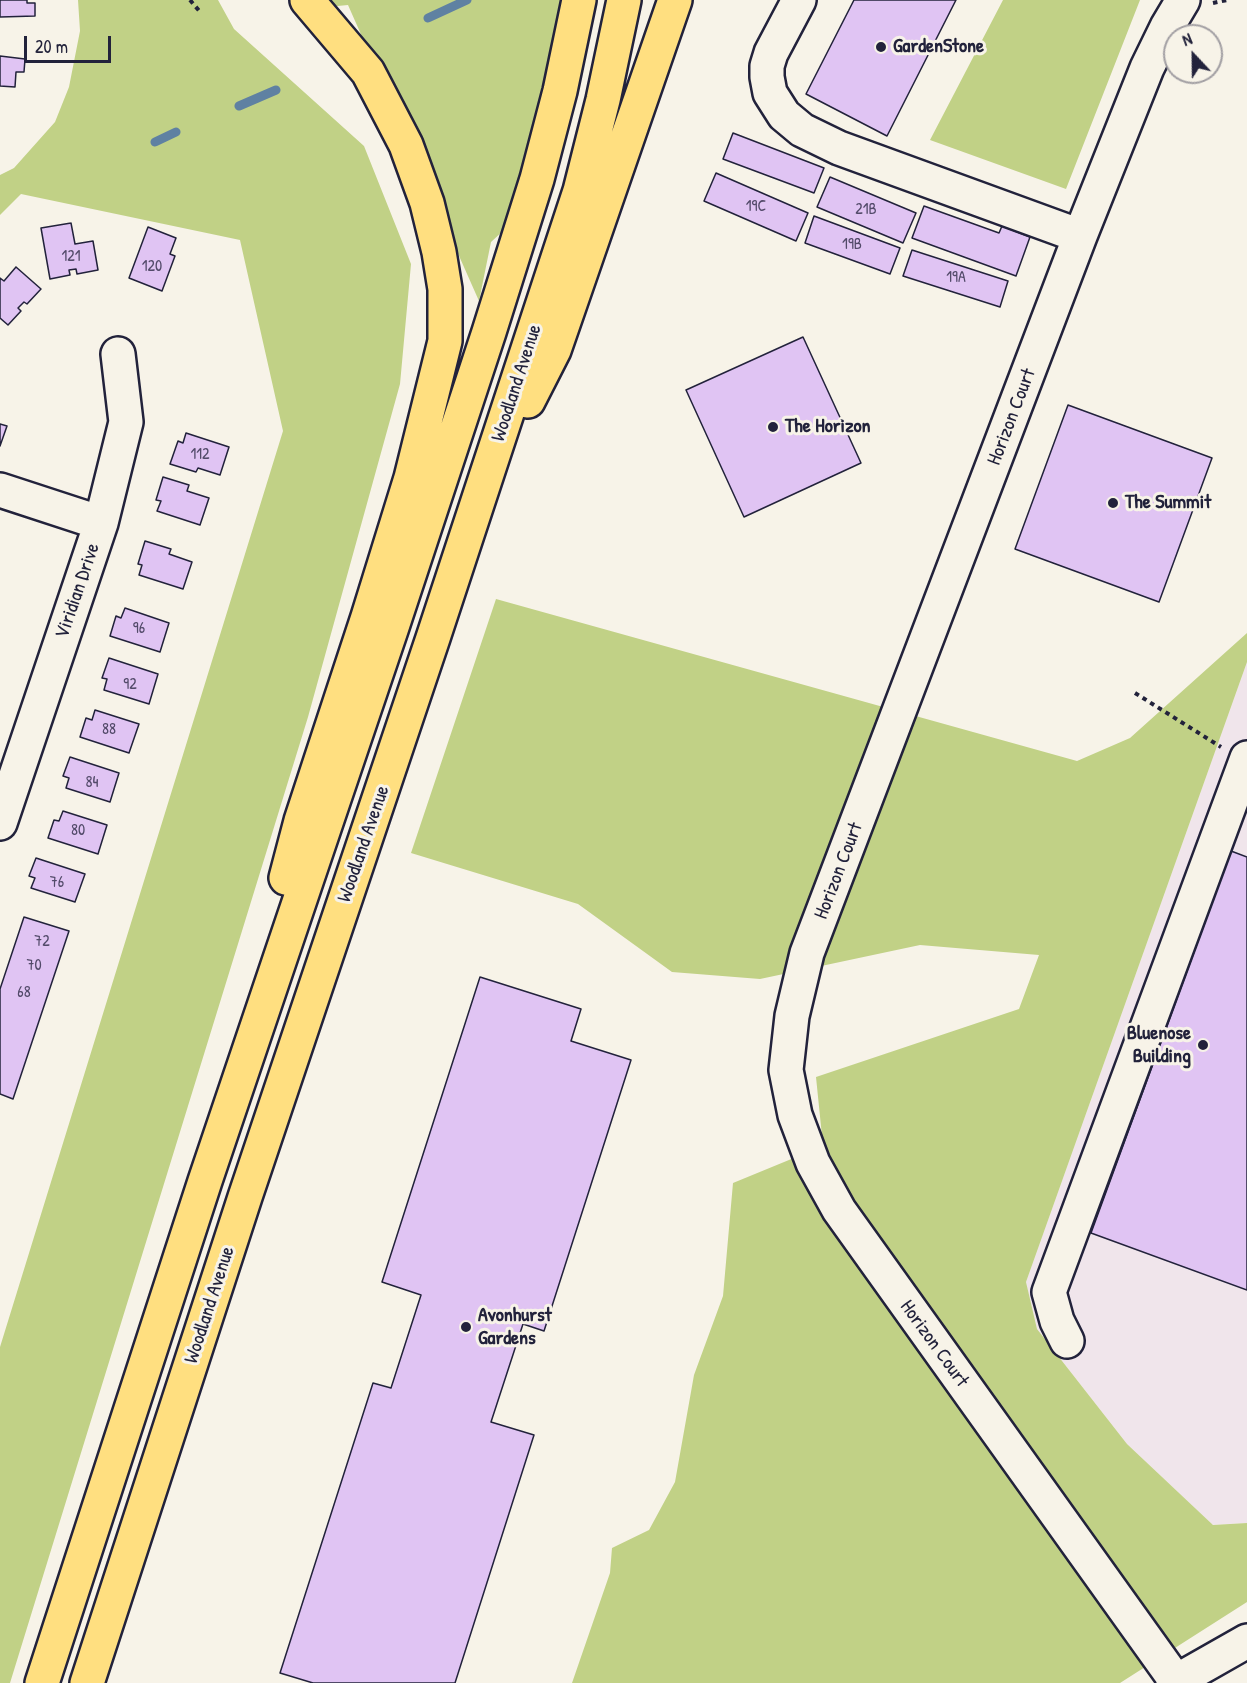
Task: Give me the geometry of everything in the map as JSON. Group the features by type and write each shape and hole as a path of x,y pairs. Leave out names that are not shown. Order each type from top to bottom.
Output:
{"highway":[{"path":"205,1181 301,821 411,478 446,341 445,289 439,252 427,203 406,145 368,72 307,0"},
{"path":"42,1683 205,1181 407,583 489,332 537,179 560,91 579,0"},
{"name":"Woodland Avenue","path":"87,1683 245,1197 580,191 603,100 624,0"},
{"path":"481,493 554,350 675,0"}],"street":[{"path":"799,0 771,53 767,66 770,93 784,115 802,130 839,148 1080,236"},
{"name":"Horizon Court","path":"1175,1682 839,1210 813,1163 795,1115 786,1070 792,1016 807,952 1080,236 1147,68 1183,0"},
{"name":"Viridian Drive","path":"0,823 101,523 126,422 118,354"},
{"path":"0,490 101,523"},
{"path":"1067,1341 1057,1321 1049,1292 1246,768"},
{"path":"1175,1682 1247,1641"}],"path":[{"path":"190,0 201,13"},
{"path":"1135,693 1228,751 1246,768"}],"shaded area":[{"path":"1247,662 1247,1523 1213,1525 1127,1444 1037,1329 1026,1282"}],"green space":[{"path":"78,0 218,0 234,29 364,146 411,264 400,384 308,717 10,1683 0,1683 0,1347 283,431 240,240 21,194 0,215 0,175 14,168 55,122 69,87 80,31"},
{"path":"323,0 561,0 542,99 528,208 491,242 479,301 348,5 327,7"},
{"path":"1003,0 1140,0 1066,189 930,140"},
{"path":"496,599 1077,761 1130,738 1247,633 1247,662 1026,1282 1037,1329 1127,1444 1213,1525 1247,1523 1247,1602 1120,1683 572,1683 610,1573 612,1548 649,1530 675,1482 694,1375 723,1296 733,1183 823,1146 816,1077 1019,1009 1039,955 920,945 760,979 672,972 578,904 411,853"}],"building":[{"path":"0,0 27,0 27,3 35,3 35,16 0,17"},
{"name":"GardenStone","path":"854,0 956,0 887,136 806,94"},
{"path":"0,56 25,59 24,72 16,72 15,87 0,86"},
{"path":"733,133 824,168 814,193 723,159"},
{"path":"716,173 808,213 796,241 704,201"},
{"path":"830,177 916,213 903,243 817,207"},
{"path":"924,206 999,233 1002,226 1030,237 1016,276 912,238"},
{"path":"814,216 900,248 890,274 805,243"},
{"path":"71,223 75,244 93,241 98,270 77,274 76,269 69,270 70,275 50,279 41,228"},
{"path":"148,227 176,238 170,254 175,256 162,291 129,278"},
{"path":"912,250 1008,281 1000,307 903,276"},
{"path":"16,267 41,289 27,304 24,302 18,308 21,311 8,325 0,318 0,278 4,281"},
{"name":"The Horizon","path":"803,337 861,463 744,517 686,390"},
{"name":"The Summit","path":"1068,405 1212,458 1159,602 1015,549"},
{"path":"0,424 7,426 0,446"},
{"path":"186,433 229,447 220,475 198,468 196,472 170,464 178,441 183,443"},
{"path":"163,477 189,485 187,491 209,498 200,525 157,511 161,501 156,500"},
{"path":"145,541 171,549 169,554 192,562 183,589 139,575 142,565 138,564"},
{"path":"125,608 169,623 160,652 110,636 116,616 121,618"},
{"path":"109,658 158,674 149,704 104,690 107,679 102,678"},
{"path":"95,710 139,724 129,753 80,737 86,718 92,720"},
{"path":"70,757 119,773 110,802 66,788 69,778 63,776"},
{"path":"63,811 107,825 98,854 48,838 54,820 59,821"},
{"name":"Bluenose Building","path":"1231,851 1247,857 1247,1290 1091,1233"},
{"path":"36,858 85,874 75,902 31,888 35,878 29,876"},
{"path":"24,917 69,931 13,1099 0,1094 0,989"},
{"name":"Avonhurst Gardens","path":"480,977 581,1009 571,1041 631,1060 544,1331 523,1324 491,1422 534,1435 455,1683 313,1683 280,1673 373,1383 391,1388 421,1295 382,1282"}],"waterway":[{"path":"428,18 467,0"},
{"path":"239,106 276,90"},
{"path":"155,142 176,132"}],"place":[{"name":"GardenStone","path":"881,47"},
{"name":"The Horizon","path":"773,427"},
{"name":"The Summit","path":"1113,503"},
{"name":"Bluenose Building","path":"1203,1045"},
{"name":"Avonhurst Gardens","path":"466,1327"}]}
